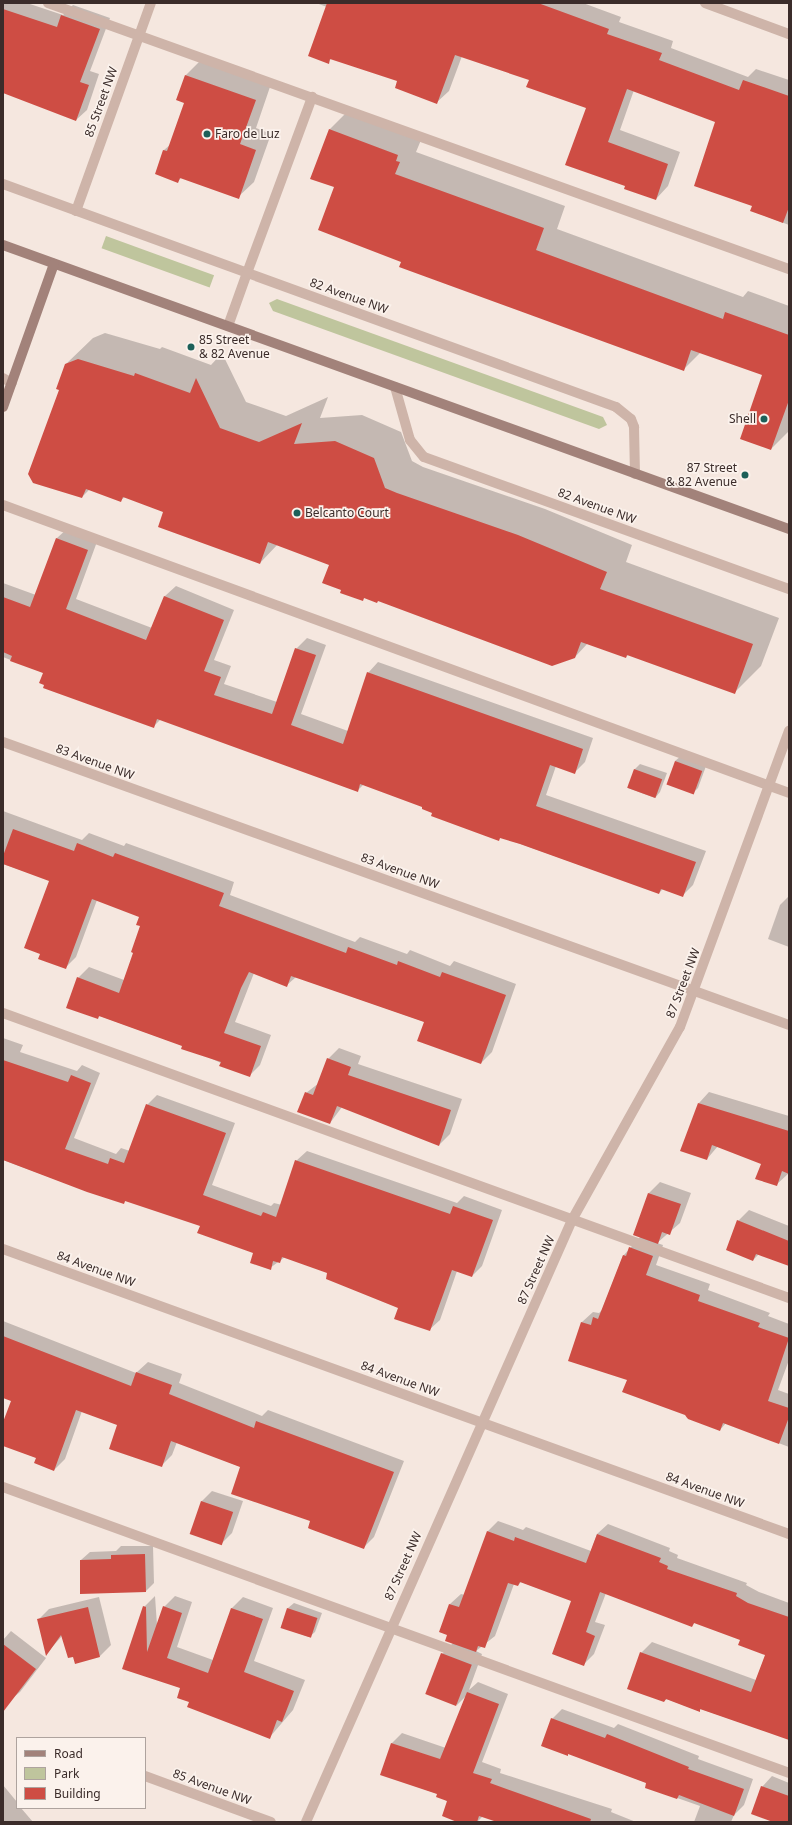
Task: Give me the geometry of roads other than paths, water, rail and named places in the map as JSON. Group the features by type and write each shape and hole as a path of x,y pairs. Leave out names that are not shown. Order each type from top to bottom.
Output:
{"main road":[{"path":"3,245 789,529"},
{"path":"3,407 7,380 54,264"}],"street":[{"path":"48,3 789,270"},
{"name":"85 Street NW","path":"76,211 151,3"},
{"path":"705,3 789,34"},
{"path":"228,326 312,97"},
{"name":"82 Avenue NW","path":"3,184 616,407 631,419 634,427 635,474"},
{"name":"82 Avenue NW","path":"395,387 410,440 424,457 789,589"},
{"path":"3,505 789,793"},
{"name":"87 Street NW","path":"306,1822 390,1627 572,1220 680,1027 789,730"},
{"name":"83 Avenue NW","path":"3,742 789,1024"},
{"path":"3,1013 789,1298"},
{"name":"84 Avenue NW","path":"3,1249 789,1534"},
{"path":"3,1487 789,1773"},
{"name":"85 Avenue NW","path":"146,1776 271,1822"}],"place":[{"name":"Faro de Luz","path":"207,134"},
{"name":"85 Street & 82 Avenue","path":"191,347"},
{"name":"Shell","path":"764,419"},
{"name":"87 Street & 82 Avenue","path":"745,475"},
{"name":"Belcanto Court","path":"297,513"}]}
